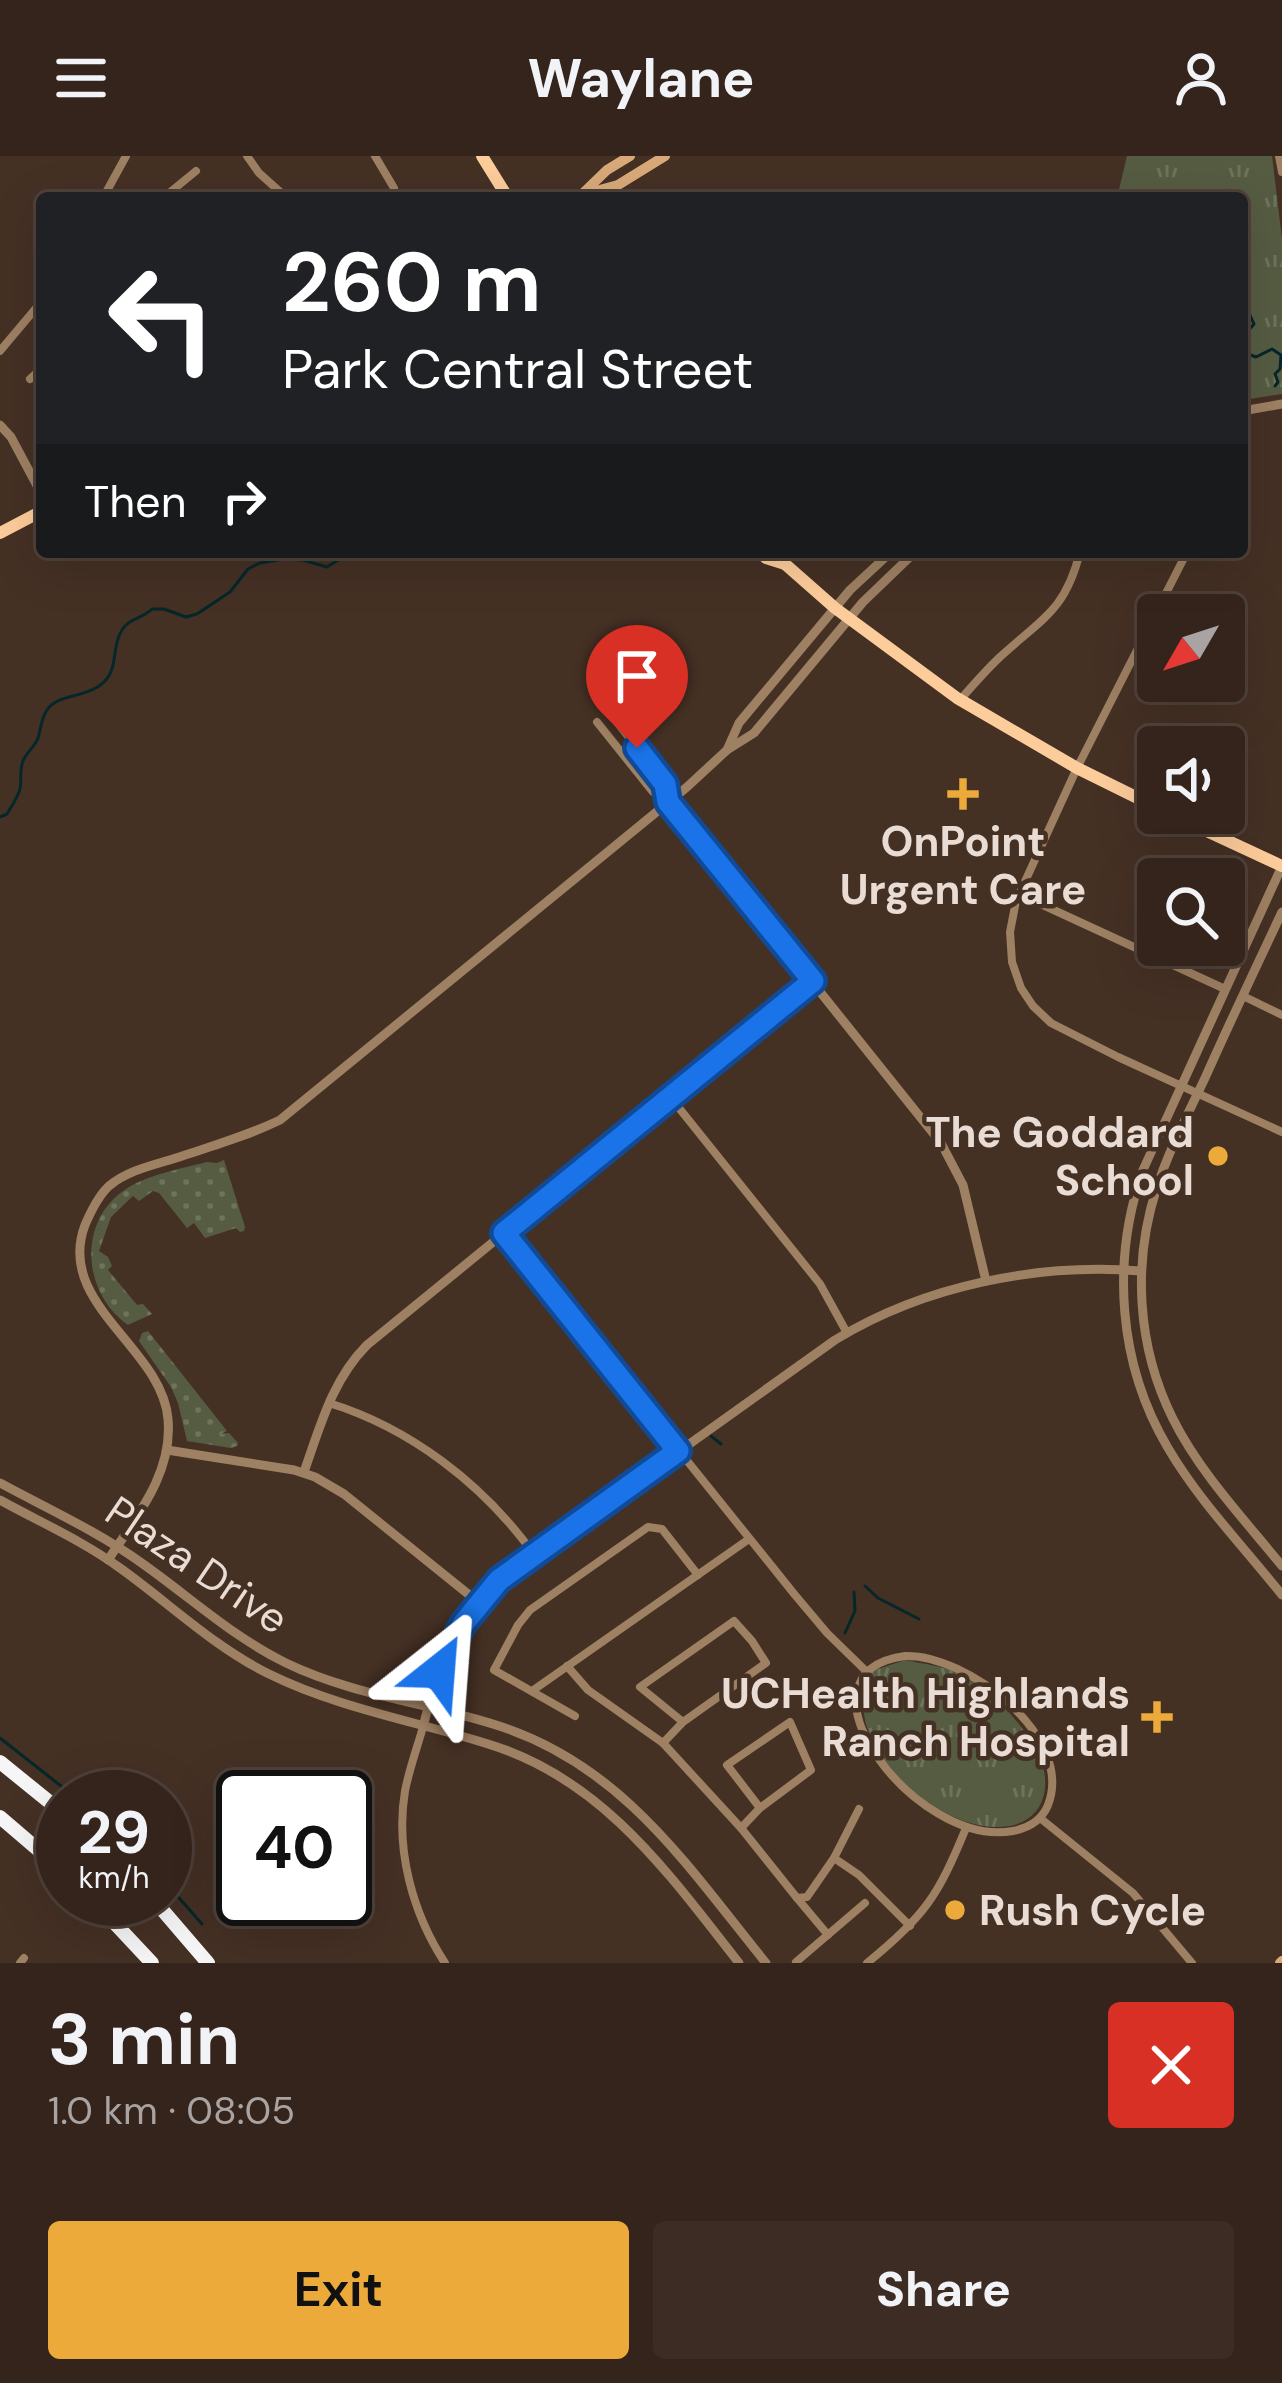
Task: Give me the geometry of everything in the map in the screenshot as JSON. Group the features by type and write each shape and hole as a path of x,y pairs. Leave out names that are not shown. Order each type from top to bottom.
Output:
{"highway":[{"path":"0,1762 36,1791"},
{"path":"0,1817 36,1848"},
{"path":"112,1926 148,1963"},
{"path":"176,1926 208,1963"}],"main road":[{"path":"482,156 504,192"},
{"path":"586,192 607,170 630,156"},
{"path":"594,192 618,184 665,156"},
{"path":"0,533 36,514"},
{"path":"783,558 836,608 961,700 1137,798"},
{"path":"1213,834 1282,866"}],"street":[{"path":"106,192 126,156"},
{"path":"248,156 280,192"},
{"path":"375,156 394,192"},
{"path":"1279,156 1282,172"},
{"path":"170,192 196,171"},
{"path":"0,351 36,310"},
{"path":"30,379 36,374"},
{"path":"1248,410 1282,404"},
{"path":"0,425 36,484"},
{"path":"727,750 740,723 883,558"},
{"path":"108,1560 154,1491 166,1450 168,1420 164,1396 150,1370 99,1306 80,1262 81,1236 107,1187 130,1172 280,1120 727,750 754,733 877,586 908,558"},
{"path":"961,700 1050,613 1078,558"},
{"path":"1184,558 1019,894 1011,917 1010,949 1021,988 1042,1016 1282,1132"},
{"path":"609,712 665,784 668,802"},
{"path":"597,722 653,792 668,802 926,1122 965,1191 986,1281"},
{"path":"1282,866 1138,1183 1123,1270 1131,1357 1157,1428 1186,1475 1282,1595"},
{"path":"1019,894 1225,988"},
{"path":"1282,912 1155,1192 1142,1271 1147,1341 1167,1406 1190,1449 1282,1566"},
{"path":"304,1472 329,1403 361,1352 813,981"},
{"path":"1243,996 1282,1015"},
{"path":"671,1098 820,1284 848,1333"},
{"path":"504,1233 814,1618 867,1672"},
{"path":"445,1963 417,1907 405,1861 405,1792 448,1649 478,1602 499,1580 848,1333 904,1306 986,1281 1057,1271 1142,1271"},
{"path":"329,1403 375,1419 422,1447 500,1511 533,1553"},
{"path":"166,1450 304,1472 344,1494 478,1602"},
{"name":"Plaza Drive","path":"0,1483 117,1546 229,1629 284,1662 496,1725 573,1761 636,1807 676,1848 766,1963"},
{"name":"Plaza Drive","path":"0,1500 108,1560 266,1672 316,1694 490,1744 562,1779 635,1835 739,1963"},
{"path":"575,1716 494,1670 530,1610 647,1527 662,1529 698,1575"},
{"path":"532,1691 749,1539"},
{"path":"663,1743 683,1722 766,1663 734,1621 640,1688 683,1722"},
{"path":"922,1656 961,1669 997,1692 1024,1720 1047,1758 1051,1791 1040,1818 1009,1832 966,1828 907,1792 888,1774 862,1730 857,1707 867,1672 890,1658 922,1656"},
{"path":"567,1666 588,1690 663,1743 741,1828 828,1935"},
{"path":"741,1828 811,1770 790,1722 727,1765 760,1808"},
{"path":"797,1898 807,1897 859,1809"},
{"path":"1040,1818 1133,1893 1192,1963"},
{"path":"867,1963 910,1926 938,1891 966,1828"},
{"path":"834,1858 859,1875 910,1926"},
{"path":"796,1962 865,1903"}],"green space":[{"path":"1127,156 1272,156 1282,239 1282,394 1248,399 1248,192 1118,192"},
{"path":"224,1160 244,1231 236,1228 205,1238 194,1223 187,1228 153,1191 139,1201 133,1196 111,1217 99,1251 108,1257 112,1266 108,1270 137,1305 143,1304 152,1314 128,1325 101,1295 94,1276 91,1257 99,1219 110,1203 135,1184 165,1172"},
{"path":"148,1331 227,1431 221,1434 229,1433 237,1446 187,1441 171,1387 139,1341"},
{"path":"905,1660 950,1670 974,1683 1024,1731 1040,1756 1045,1785 1037,1810 1028,1819 997,1827 957,1818 917,1794 885,1761 866,1724 866,1691 872,1671"}],"waterway":[{"path":"1248,331 1254,324 1249,313"},
{"path":"1248,354 1256,357 1272,349 1281,355 1275,386"},
{"path":"0,817 18,795 23,761 37,741 47,710 104,682 128,623 152,609 186,617 197,614 230,592 248,569 260,563 303,560 327,567 341,558"},
{"path":"711,1436 721,1444"},
{"path":"865,1586 919,1619"},
{"path":"845,1633 855,1611 854,1592"},
{"path":"0,1738 41,1770"},
{"path":"192,1913 202,1924"}],"place":[{"name":"OnPoint Urgent Care","path":"963,794"},
{"name":"The Goddard School","path":"1218,1156"},
{"name":"UCHealth Highlands Ranch Hospital","path":"1157,1717"},
{"name":"Rush Cycle","path":"955,1910"}],"route":[{"path":"439,1671 463,1624 499,1580 678,1451 504,1233 813,981 668,802 665,784 637,748"}]}
